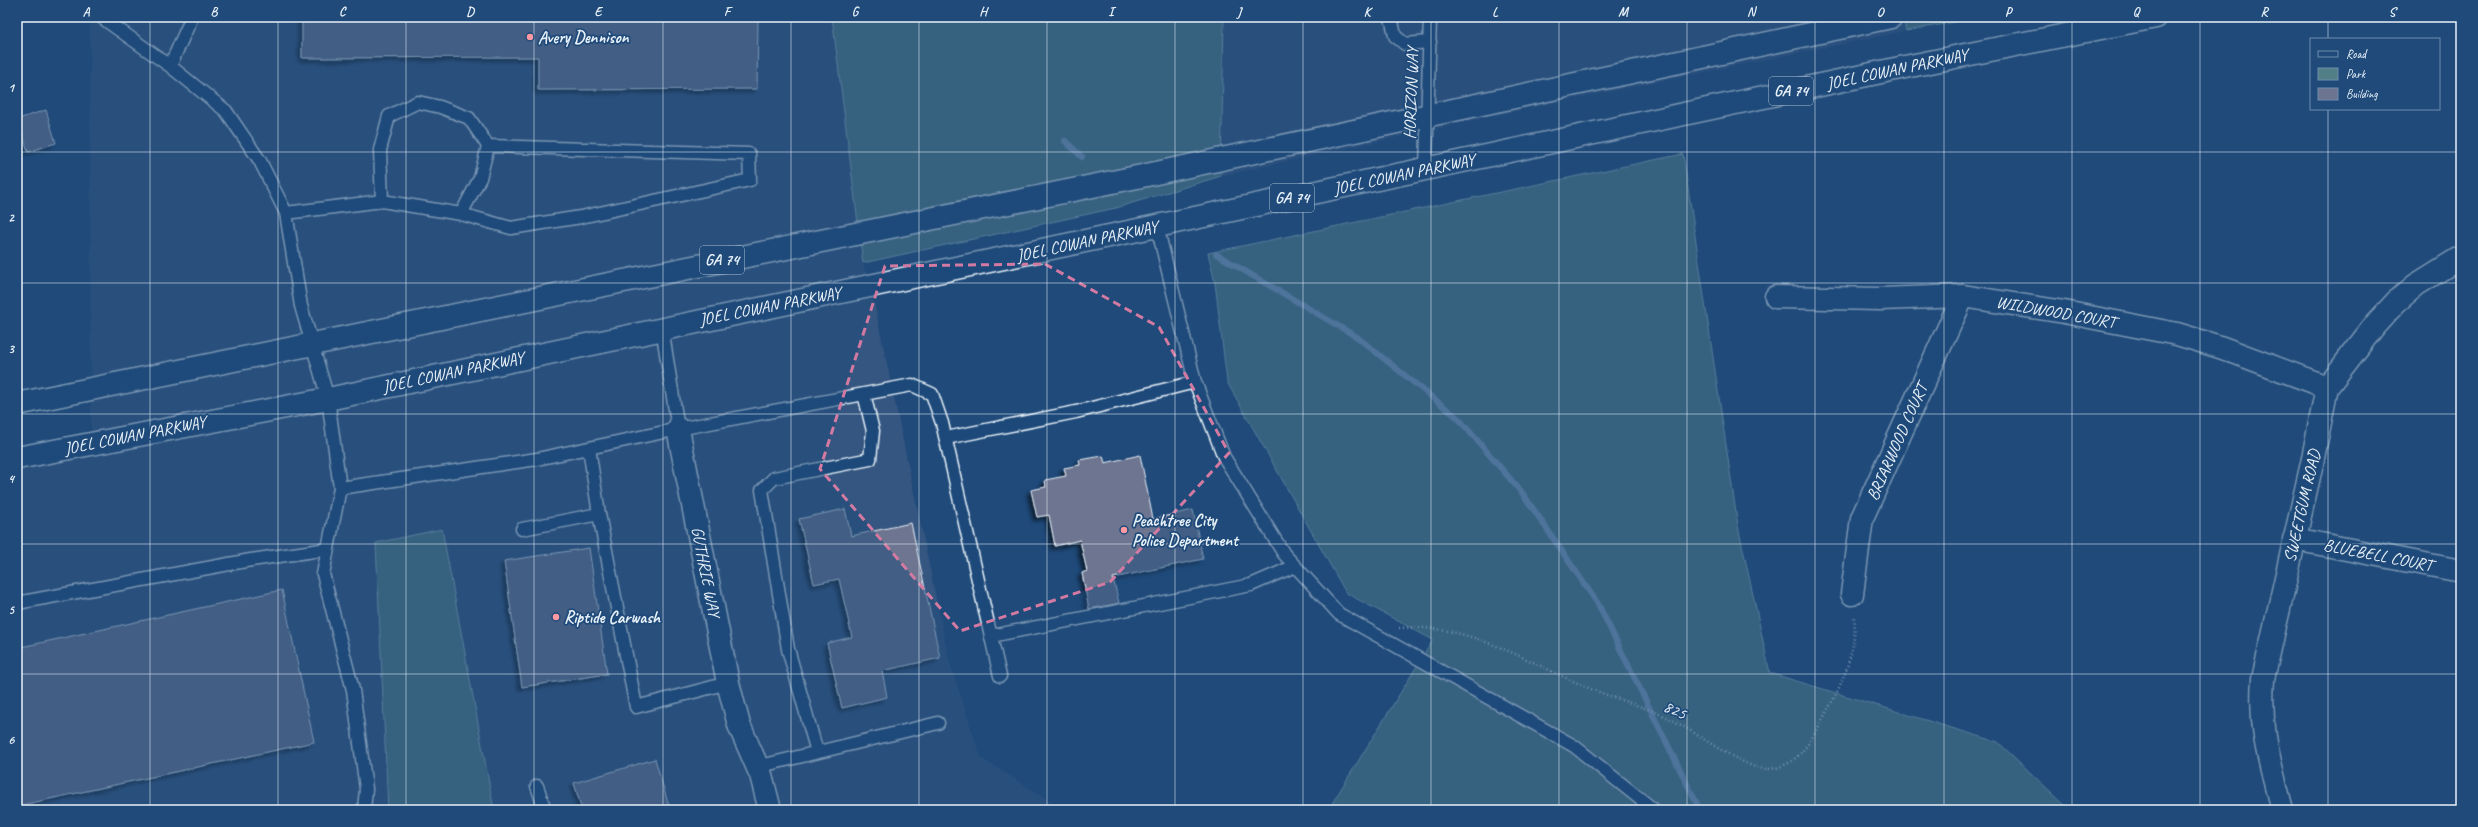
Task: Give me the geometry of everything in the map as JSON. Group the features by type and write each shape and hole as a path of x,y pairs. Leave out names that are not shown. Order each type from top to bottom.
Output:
{"main road":[{"name":"GA 74","path":"17,404 1428,116 1891,17"},
{"name":"JOEL COWAN PARKWAY","path":"17,458 328,399 662,328 1157,226 1893,69 2156,17"},
{"name":"SWEETGUM ROAD","path":"2282,810 2264,740 2261,709 2263,679 2327,387 2375,325 2396,302 2416,285 2461,257"},
{"name":"WILDWOOD COURT","path":"1776,297 1880,298 1963,296 2177,334 2220,347 2327,387"},
{"name":"BRIARWOOD COURT","path":"1852,594 1862,518 1963,296"},
{"name":"GUTHRIE WAY","path":"678,428 728,683 739,725 757,767 770,810"},
{"name":"BLUEBELL COURT","path":"2294,539 2461,571"}],"lane":[{"path":"101,17 170,66 226,111 260,161 286,213 303,312 328,399 340,488 323,574 353,690 366,789 364,810"},
{"path":"170,66 192,17"},
{"path":"1391,17 1395,36 1405,44 1430,42"},
{"name":"HORIZON WAY","path":"1426,169 1430,17"},
{"path":"382,201 380,150 389,116 418,102 469,118 488,146 480,178 461,214"},
{"path":"286,213 382,201 461,214 511,228 581,217 750,180 749,154 488,146"},
{"path":"1157,226 1195,382 1224,457 1284,554 1339,614 1574,746 1654,810"},
{"name":"GUTHRIE WAY","path":"662,328 678,428"},
{"path":"946,438 1076,412 1195,382"},
{"path":"340,488 537,459 678,428 912,385 932,394 946,438 1000,676"},
{"path":"816,752 788,649 762,490 774,478 870,459 873,431 864,394"},
{"path":"589,448 599,514 636,707 728,683"},
{"path":"522,529 599,514"},
{"path":"17,604 244,562 328,549"},
{"path":"991,636 1251,585 1295,566"},
{"path":"757,767 938,723"},
{"path":"538,786 545,810"}],"path":[{"name":"825","path":"1367,631 1421,627 1468,635 1512,651 1584,686 1673,720 1748,764 1766,770 1788,765 1805,750 1832,703 1850,656 1856,628 1852,594"}],"highlighted area":[{"path":"1045,264 1159,327 1229,453 1110,582 960,631 820,469 885,266"}],"shaded area":[{"path":"90,17 832,17 863,263 874,302 949,660 981,758 1065,810 17,810 17,450 91,433"},
{"path":"1224,17 1903,17 1906,31 1544,105 1221,176"}],"green space":[{"path":"832,17 1224,17 1221,176 1116,208 863,263"},
{"path":"1903,17 1982,17 1906,31"},
{"path":"1683,154 1738,526 1770,673 1998,742 2070,810 1328,810 1433,640 1346,593 1227,382 1215,283 1208,253"},
{"path":"442,529 494,810 388,810 376,543"}],"building":[{"name":"Avery Dennison","path":"302,17 758,17 757,89 538,90 538,57 302,58"},
{"path":"46,110 56,143 28,152 18,119"},
{"name":"Peachtree City Police Department","path":"1140,455 1153,519 1193,510 1203,559 1113,578 1119,603 1089,609 1082,573 1087,571 1080,540 1055,546 1049,515 1037,517 1031,490 1046,487 1045,480 1066,476 1064,468 1080,465 1079,460 1103,456 1105,463"},
{"path":"845,509 851,536 911,523 940,658 882,671 887,697 842,708 827,643 852,637 839,579 814,584 799,519"},
{"name":"Riptide Carwash","path":"589,548 607,674 522,687 504,561"},
{"path":"282,590 314,742 17,806 17,648"},
{"path":"655,759 670,810 582,810 574,783"}],"waterway":[{"path":"1065,141 1082,157"},
{"path":"1216,254 1357,337 1458,418 1523,494 1598,604 1700,810"}],"place":[{"name":"Avery Dennison","path":"530,37"},
{"name":"Peachtree City Police Department","path":"1124,530"},
{"name":"Riptide Carwash","path":"556,617"}]}
